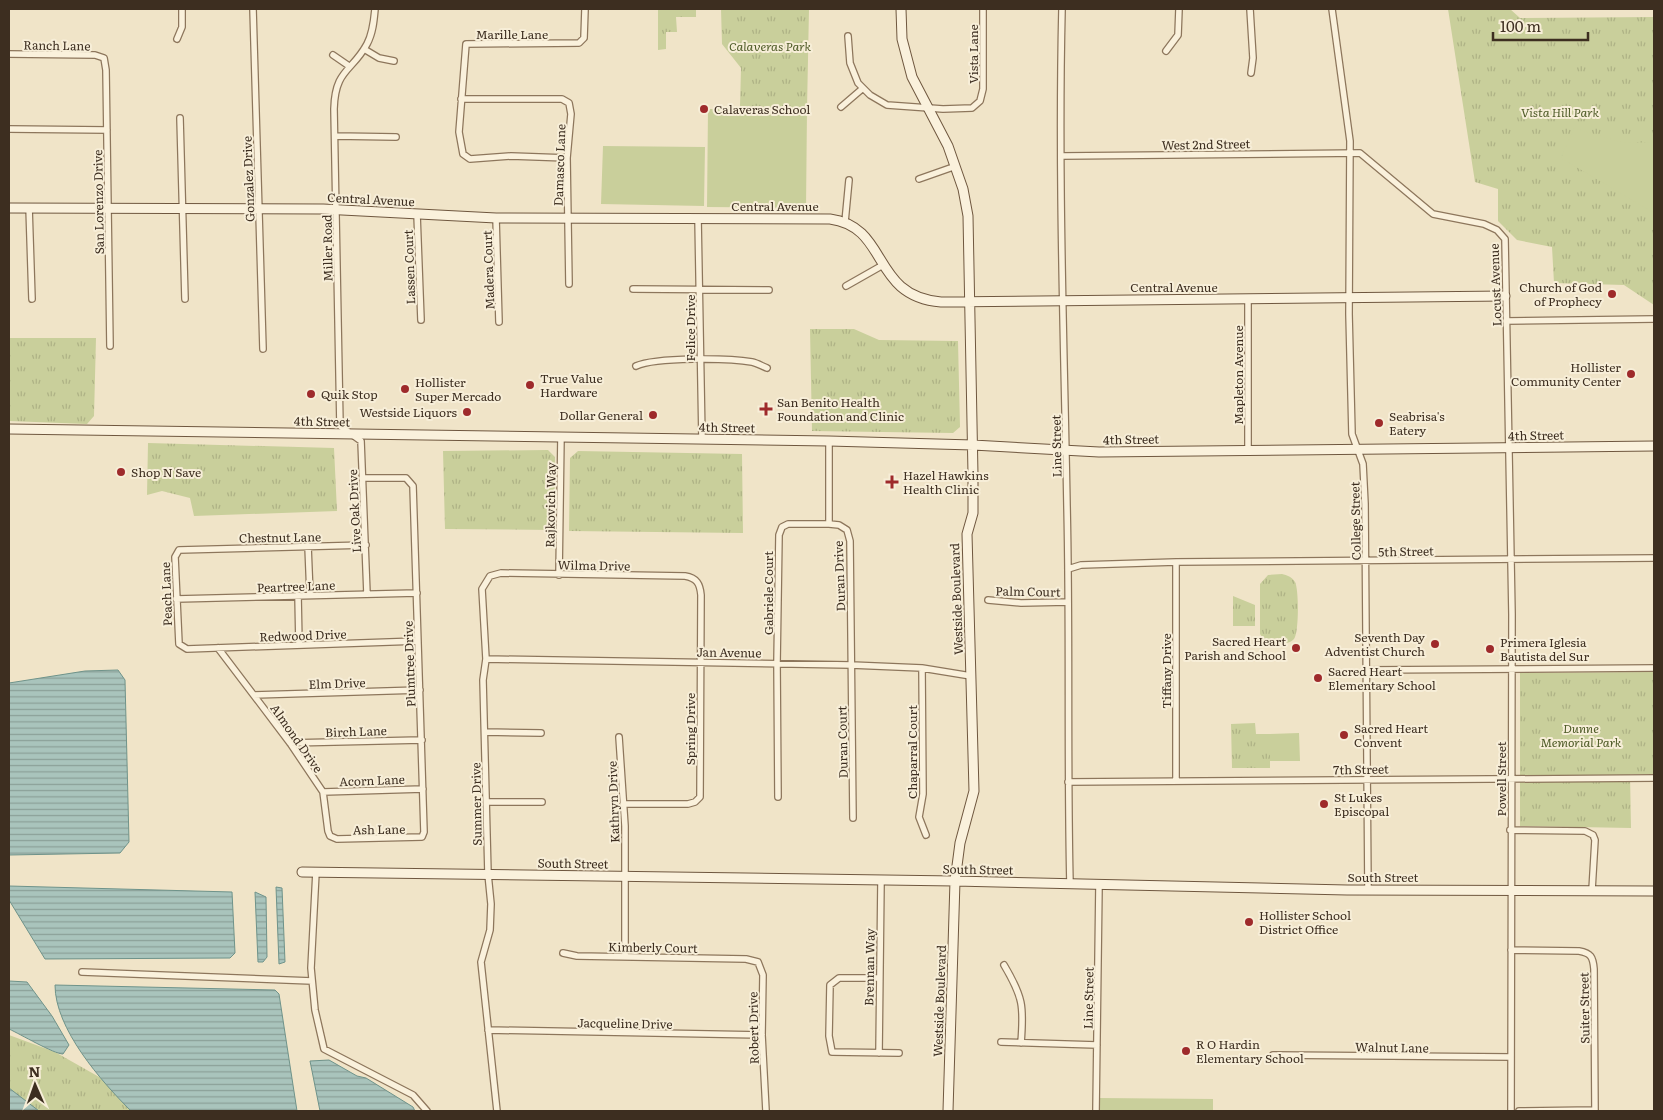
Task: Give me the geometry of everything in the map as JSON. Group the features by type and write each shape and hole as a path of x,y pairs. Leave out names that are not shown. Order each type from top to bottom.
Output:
{"street":[{"path":"177,39 182,27 182,9"},
{"name":"Gonzalez Drive","path":"253,9 263,349"},
{"name":"Miller Road","path":"349,434 340,426 335,90 348,66 364,49 371,35 375,9"},
{"name":"Marille Lane","path":"567,158 511,156 470,159 463,154 459,132 466,44 579,43 584,38 585,9"},
{"name":"Westside Boulevard","path":"901,9 905,55 912,77 926,107 938,125 956,166 968,216 973,513 967,534 974,791 960,843 955,881 948,1111"},
{"name":"Vista Lane","path":"926,107 943,110 966,109 975,107 980,101 983,89 984,9"},
{"name":"Line Street","path":"1062,9 1060,91 1068,569 1070,884"},
{"path":"1166,51 1178,35 1179,9"},
{"path":"1250,9 1253,58 1251,73"},
{"path":"1332,9 1351,153"},
{"path":"848,36 850,63 862,89 887,105 926,107"},
{"path":"364,49 379,58 394,61"},
{"name":"Ranch Lane","path":"9,54 95,55 104,58"},
{"path":"333,55 348,66"},
{"name":"San Lorenzo Drive","path":"104,58 110,346"},
{"path":"842,107 862,89"},
{"name":"Damasco Lane","path":"461,99 562,99 569,103 571,114 567,158 569,284"},
{"path":"180,118 186,300"},
{"path":"9,129 106,130"},
{"path":"335,136 396,137"},
{"name":"West 2nd Street","path":"1062,156 1351,153"},
{"name":"Locust Avenue","path":"1351,153 1363,154 1433,214 1484,224 1501,233 1506,246 1508,448"},
{"name":"College Street","path":"1351,153 1350,298 1352,434 1363,468 1366,562 1368,890"},
{"path":"919,179 956,166"},
{"path":"845,222 849,180"},
{"path":"29,207 32,300"},
{"name":"Central Avenue","path":"9,208 259,208 496,218 568,216 830,219 845,222 866,236 883,265 898,285 915,297 941,302 1505,296"},
{"name":"Lassen Court","path":"417,214 422,320"},
{"name":"Madera Court","path":"496,218 499,322"},
{"name":"Felice Drive","path":"698,218 701,291 702,439"},
{"path":"846,286 883,265"},
{"path":"633,289 769,290"},
{"name":"Mapleton Avenue","path":"1248,299 1248,451"},
{"path":"1506,321 1654,319"},
{"path":"636,366 655,360 700,360 751,361 767,368"},
{"name":"4th Street","path":"9,428 829,441 973,445 1066,451 1248,451 1654,446"},
{"name":"Live Oak Drive","path":"349,434 361,441 367,594"},
{"name":"Rajkovich Way","path":"559,575 561,436"},
{"name":"Duran Drive","path":"829,441 829,524 840,524 847,530 850,541 851,665"},
{"name":"Powell Street","path":"1508,448 1512,668 1510,830 1511,1111"},
{"name":"Plumtree Drive","path":"362,478 401,477 411,481 414,503 424,832 420,838 413,838"},
{"name":"Gabriele Court","path":"778,797 777,663 779,535 782,527 788,524 829,524"},
{"name":"Chestnut Lane","path":"195,549 366,545"},
{"path":"308,546 310,595"},
{"name":"Peach Lane","path":"189,648 179,644 178,641 176,554 179,550 195,549"},
{"name":"5th Street","path":"1068,569 1081,565 1176,562 1366,562 1654,558"},
{"name":"Tiffany Drive","path":"1176,562 1176,781"},
{"name":"Wilma Drive","path":"488,577 501,573 685,576 691,577 698,583"},
{"name":"Summer Drive","path":"488,577 482,589 486,659 483,680 488,874 491,904 490,930 481,962 497,1111"},
{"name":"Spring Drive","path":"623,804 688,804 695,802 700,797 702,662 701,595 698,583"},
{"name":"Peartree Lane","path":"176,599 417,593"},
{"path":"298,595 299,645"},
{"name":"Palm Court","path":"988,600 1021,603 1068,602"},
{"name":"Redwood Drive","path":"189,648 418,641"},
{"name":"Almond Drive","path":"218,648 290,743 323,792 328,831 333,838 345,839"},
{"name":"Jan Avenue","path":"486,659 851,665 922,668 971,676"},
{"name":"Duran Court","path":"851,665 853,818"},
{"name":"Chaparral Court","path":"922,668 923,794 919,817 926,835"},
{"path":"1367,670 1654,668"},
{"name":"Elm Drive","path":"254,694 420,690"},
{"path":"484,732 541,733"},
{"name":"Kathryn Drive","path":"619,737 625,876 625,957"},
{"name":"Birch Lane","path":"290,743 422,740"},
{"name":"7th Street","path":"1068,782 1367,778 1654,778"},
{"name":"Acorn Lane","path":"323,792 423,789"},
{"path":"487,802 542,802"},
{"path":"1510,830 1585,831 1593,835 1595,840 1592,890"},
{"name":"Ash Lane","path":"345,839 413,838"},
{"name":"South Street","path":"302,872 955,881 1368,890 1654,891"},
{"path":"316,872 311,950 312,981 315,1010 324,1049 413,1095 427,1111"},
{"name":"Brennan Way","path":"878,1053 882,881"},
{"name":"Line Street","path":"1096,1111 1099,885"},
{"name":"Suiter Street","path":"1511,950 1579,951 1586,952 1592,957 1594,969 1595,1111"},
{"name":"Kimberly Court","path":"563,953 577,956 742,959"},
{"name":"Robert Drive","path":"742,959 758,962 762,968 762,1035 766,1111"},
{"path":"1004,965 1015,984 1023,1006 1021,1043"},
{"path":"82,972 312,981"},
{"path":"879,978 838,978 830,985 829,1036 832,1052 899,1054"},
{"name":"Jacqueline Drive","path":"488,1030 762,1035"},
{"path":"1001,1042 1097,1045"},
{"name":"Walnut Lane","path":"1273,1055 1510,1057"},
{"path":"1519,1111 1595,1111"}],"green space":[{"path":"658,9 696,9 696,17 676,17 677,32 666,32 666,49 658,50"},
{"name":"Calaveras Park","path":"721,9 809,9 807,109 740,107 741,68 722,44"},
{"name":"Vista Hill Park","path":"1448,9 1510,9 1520,18 1654,17 1654,305 1624,285 1554,283 1552,247 1517,240 1498,221 1498,189 1475,182"},
{"path":"708,109 807,110 806,208 707,207"},
{"path":"1574,128 1624,143 1654,142 1654,213 1561,158"},
{"path":"603,146 705,147 704,206 601,204"},
{"path":"810,329 854,329 879,340 958,341 960,427 953,433 812,431"},
{"path":"9,338 96,338 94,416 87,424 9,421"},
{"path":"148,443 334,448 337,511 194,516 190,498 162,491 147,495"},
{"path":"548,450 555,457 554,530 445,529 443,451"},
{"path":"578,451 742,454 743,533 569,531 570,458"},
{"path":"1282,574 1295,582 1298,611 1297,629 1292,641 1272,644 1266,641 1260,634 1260,584 1268,575"},
{"path":"1233,596 1255,605 1255,626 1233,626"},
{"name":"Dunne Memorial Park","path":"1654,672 1654,774 1630,774 1631,828 1520,826 1520,673"},
{"path":"1255,723 1256,734 1270,734 1270,768 1232,768 1231,724"},
{"path":"1299,733 1300,761 1270,761 1270,734"},
{"path":"9,1035 55,1052 101,1078 142,1111 9,1111"},
{"path":"1100,1098 1213,1099 1213,1111 1100,1111"}],"water":[{"path":"118,670 125,680 129,842 120,853 9,855 9,683 85,671"},
{"path":"9,886 232,892 235,953 230,958 45,959 9,900"},
{"path":"276,887 282,888 285,962 279,964"},
{"path":"255,892 266,897 267,957 263,962 258,962"},
{"path":"9,981 27,982 52,1016 69,1045 63,1054 9,1029"},
{"path":"55,985 275,990 279,994 297,1111 131,1111 94,1070 71,1036 57,1002"},
{"path":"329,1060 357,1076 366,1078 413,1107 415,1111 320,1111 310,1061"},
{"path":"9,1088 39,1111 9,1111"}],"place":[{"name":"Calaveras School","path":"704,109"},
{"name":"Church of God of Prophecy","path":"1612,294"},
{"name":"Hollister Community Center","path":"1631,374"},
{"name":"True Value Hardware","path":"530,385"},
{"name":"Hollister Super Mercado","path":"405,389"},
{"name":"Quik Stop","path":"311,394"},
{"name":"San Benito Health Foundation and Clinic","path":"766,409"},
{"name":"Westside Liquors","path":"467,412"},
{"name":"Dollar General","path":"653,415"},
{"name":"Seabrisa's Eatery","path":"1379,423"},
{"name":"Shop N Save","path":"121,472"},
{"name":"Hazel Hawkins Health Clinic","path":"892,482"},
{"name":"Seventh Day Adventist Church","path":"1435,644"},
{"name":"Sacred Heart Parish and School","path":"1296,648"},
{"name":"Primera Iglesia Bautista del Sur","path":"1490,649"},
{"name":"Sacred Heart Elementary School","path":"1318,678"},
{"name":"Sacred Heart Convent","path":"1344,735"},
{"name":"St Lukes Episcopal","path":"1324,804"},
{"name":"Hollister School District Office","path":"1249,922"},
{"name":"R O Hardin Elementary School","path":"1186,1051"}]}
